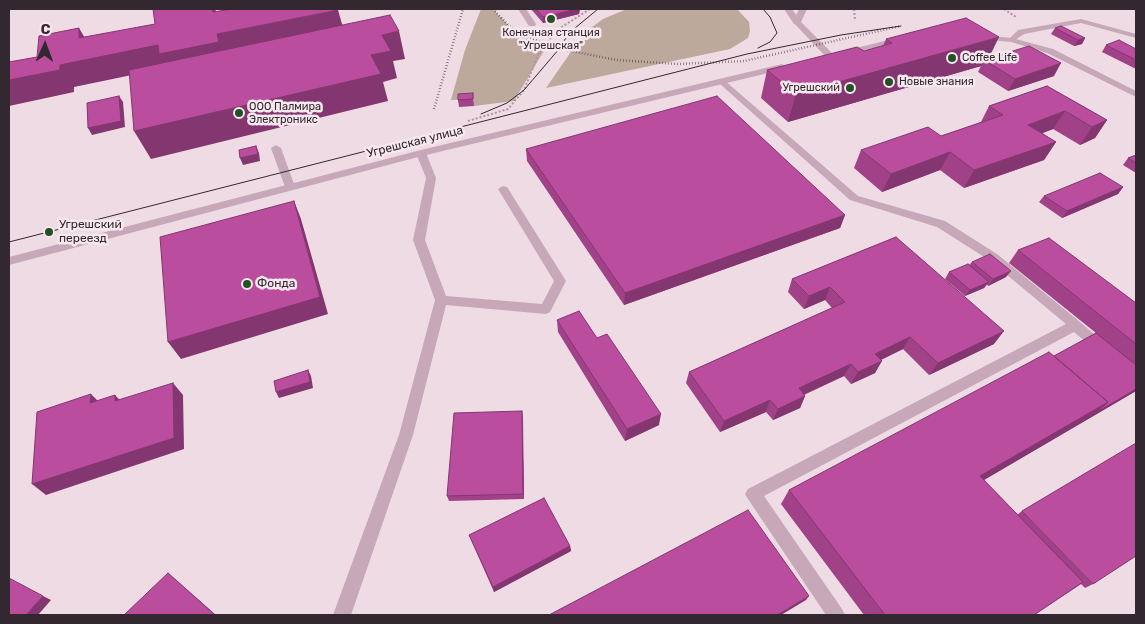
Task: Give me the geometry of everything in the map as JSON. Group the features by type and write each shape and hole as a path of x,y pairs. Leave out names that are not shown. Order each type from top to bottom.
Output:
{"street":[{"path":"522,9 532,24"},
{"path":"788,9 824,56 909,38"},
{"path":"797,22 803,9"},
{"path":"1012,40 1020,32 1081,21 1136,36"},
{"path":"974,36 1012,40 1050,51 1136,94"},
{"name":"Угрешская улица","path":"9,261 421,153 790,65"},
{"path":"723,82 854,198 941,224 992,257 1114,356"},
{"path":"276,148 290,187"},
{"path":"342,615 406,435 442,300 418,240 431,178 421,153"},
{"path":"442,300 546,309 560,281 503,189"},
{"path":"836,615 753,494 1076,325"}],"path":[{"path":"468,121 508,110 524,90 539,53 557,30 590,9"},
{"path":"854,9 855,20"},
{"path":"532,24 545,30 557,30"}],"shaded area":[{"path":"481,9 493,9 511,28 545,49 514,101 474,106 474,99 451,100 465,50"},
{"path":"627,9 737,9 749,22 750,31 748,38 730,49 546,88 584,33 603,19"}],"building":[{"path":"153,9 212,9 213,12 232,9 338,10 217,34 219,42 159,54 158,45 60,65 60,70 9,80 9,62 37,57 39,36 79,28 79,38 155,24"},
{"path":"536,9 577,9 543,17"},
{"path":"390,15 399,31 382,35 391,51 371,55 381,74 134,131 129,70"},
{"path":"966,18 999,37 796,94 767,70 857,47 864,51 892,43 886,39"},
{"path":"1061,26 1085,38 1078,40 1055,28"},
{"path":"1119,40 1136,49 1136,60 1106,45"},
{"path":"1029,46 1061,63 1015,79 984,60"},
{"path":"1047,86 1107,120 1092,127 1065,111 1028,125 1056,142 974,170 950,152 891,174 861,150 928,127 941,136 1003,115 989,106"},
{"path":"473,93 473,99 458,100 458,94"},
{"path":"119,96 121,121 88,128 87,103"},
{"path":"717,96 845,215 625,293 526,149"},
{"path":"256,146 258,154 240,158 239,150"},
{"path":"1136,155 1136,163 1128,158"},
{"path":"1100,173 1123,187 1067,211 1044,196"},
{"name":"Фонда","path":"294,201 320,297 168,342 160,237"},
{"path":"896,237 1004,331 938,363 910,337 875,354 882,361 858,372 851,364 799,388 805,396 778,409 770,400 724,421 689,372 845,302 830,287 809,296 792,279"},
{"path":"1049,238 1136,303 1136,344 1018,250"},
{"path":"990,254 1011,271 993,279 972,262"},
{"path":"968,264 989,282 970,290 949,272"},
{"path":"579,311 597,338 607,334 661,414 627,429 557,320"},
{"path":"1096,333 1136,365 1136,389 1097,412 1108,402 1054,356"},
{"path":"1049,352 1108,402 980,476 1083,582 1034,615 885,615 789,490"},
{"path":"308,370 310,382 276,392 274,381"},
{"path":"173,383 174,438 32,484 37,412 91,394 90,403 115,395 115,401"},
{"path":"522,411 523,494 447,496 454,413"},
{"path":"1136,443 1136,556 1093,584 1022,511"},
{"path":"544,498 570,546 493,587 469,535"},
{"path":"748,510 809,596 777,615 549,615"},
{"path":"168,573 215,615 124,615"},
{"path":"9,578 43,596 26,615 9,615"}],"tram line":[{"path":"481,114 507,103 524,90 559,49 569,33 598,9"},
{"path":"758,48 770,42 777,33 770,17 763,9"},
{"path":"9,242 747,54 841,35 901,26"}],"railway":[{"path":"434,109 463,9"},
{"path":"493,9 511,28 550,47 617,60 678,64 744,61 901,26"}],"place":[{"name":"Конечная станция \"Угрешская\"","path":"551,19"},
{"name":"Coffee Life","path":"952,58"},
{"name":"Новые знания","path":"889,82"},
{"name":"Угрешский","path":"850,88"},
{"name":"ООО Палмира Электроникс","path":"239,113"},
{"name":"Угрешский переезд","path":"49,232"},
{"name":"Фонда","path":"247,284"}]}
